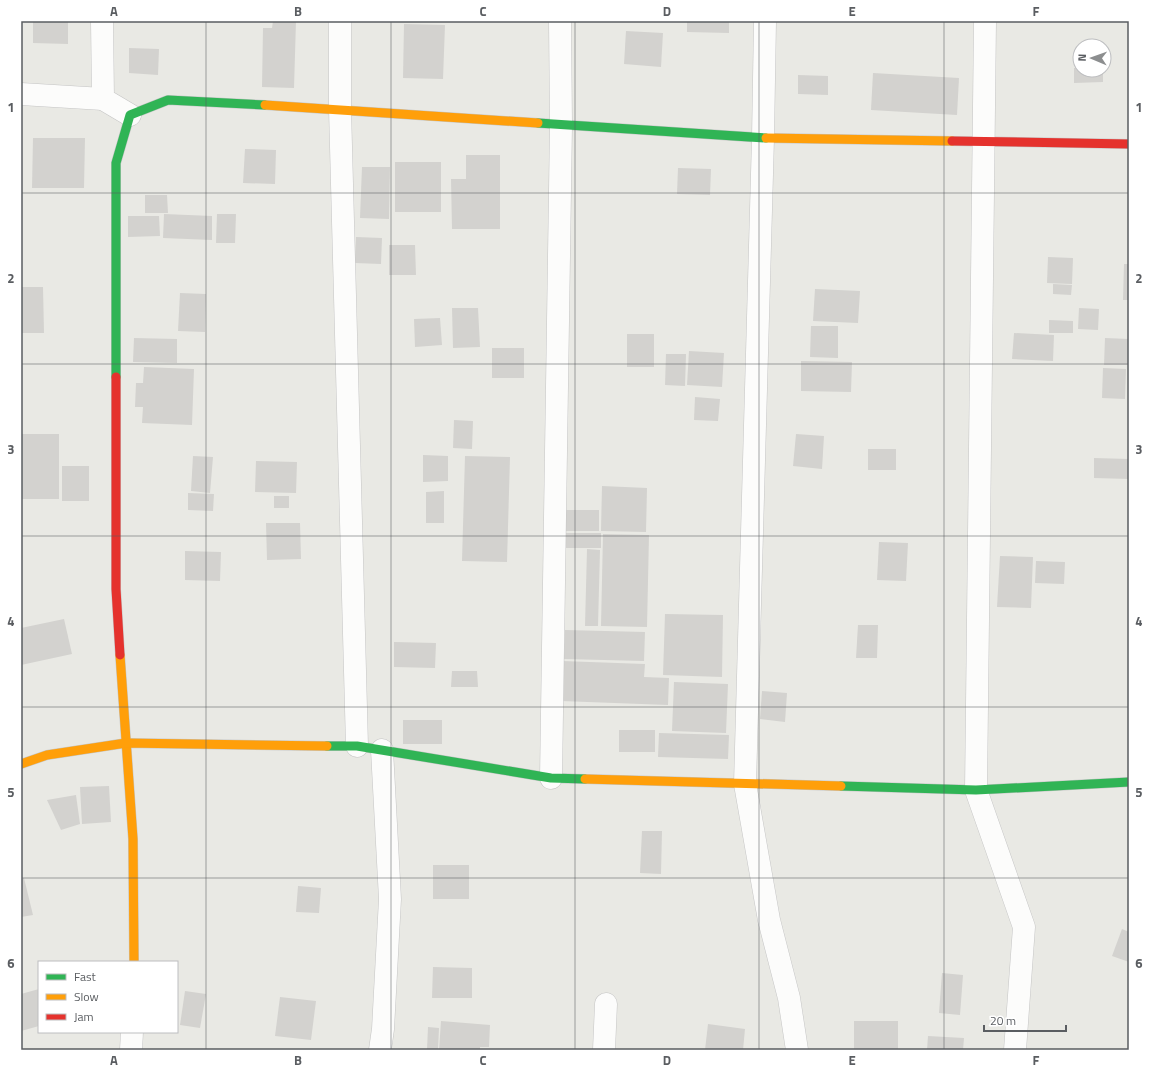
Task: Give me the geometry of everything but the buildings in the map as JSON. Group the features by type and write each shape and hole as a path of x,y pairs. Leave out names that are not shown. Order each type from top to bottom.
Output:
{"street":[{"path":"102,21 103,99"},
{"path":"340,21 340,109 357,746"},
{"path":"551,778 561,125 560,21"},
{"path":"765,21 745,784 769,920 789,998 797,1050"},
{"path":"985,21 976,790 1024,927 1015,1050"},
{"path":"21,94 103,99 130,115"},
{"path":"130,115 168,100 340,109 763,138 983,140 1129,144"},
{"path":"130,115 116,163 116,589 133,839 134,961"},
{"path":"21,764 47,755 126,743 357,746 551,778 976,790 1129,782"},
{"path":"380,1050 383,1029 390,899 382,750"},
{"path":"604,1050 606,1004"},
{"path":"131,1050 132,1033"}],"traffic: fast":[{"path":"116,377 116,163 130,115 168,100 265,105"},
{"path":"538,123 766,138"},
{"path":"327,746 357,746 551,778 585,779"},
{"path":"841,786 976,790 1129,782"}],"traffic: slow":[{"path":"265,105 538,123"},
{"path":"766,138 952,141"},
{"path":"120,655 133,839 134,961"},
{"path":"21,764 47,755 126,743 327,746"},
{"path":"585,779 841,786"}],"traffic: jam":[{"path":"952,141 1129,144"},
{"path":"116,377 116,589 120,655"}]}
